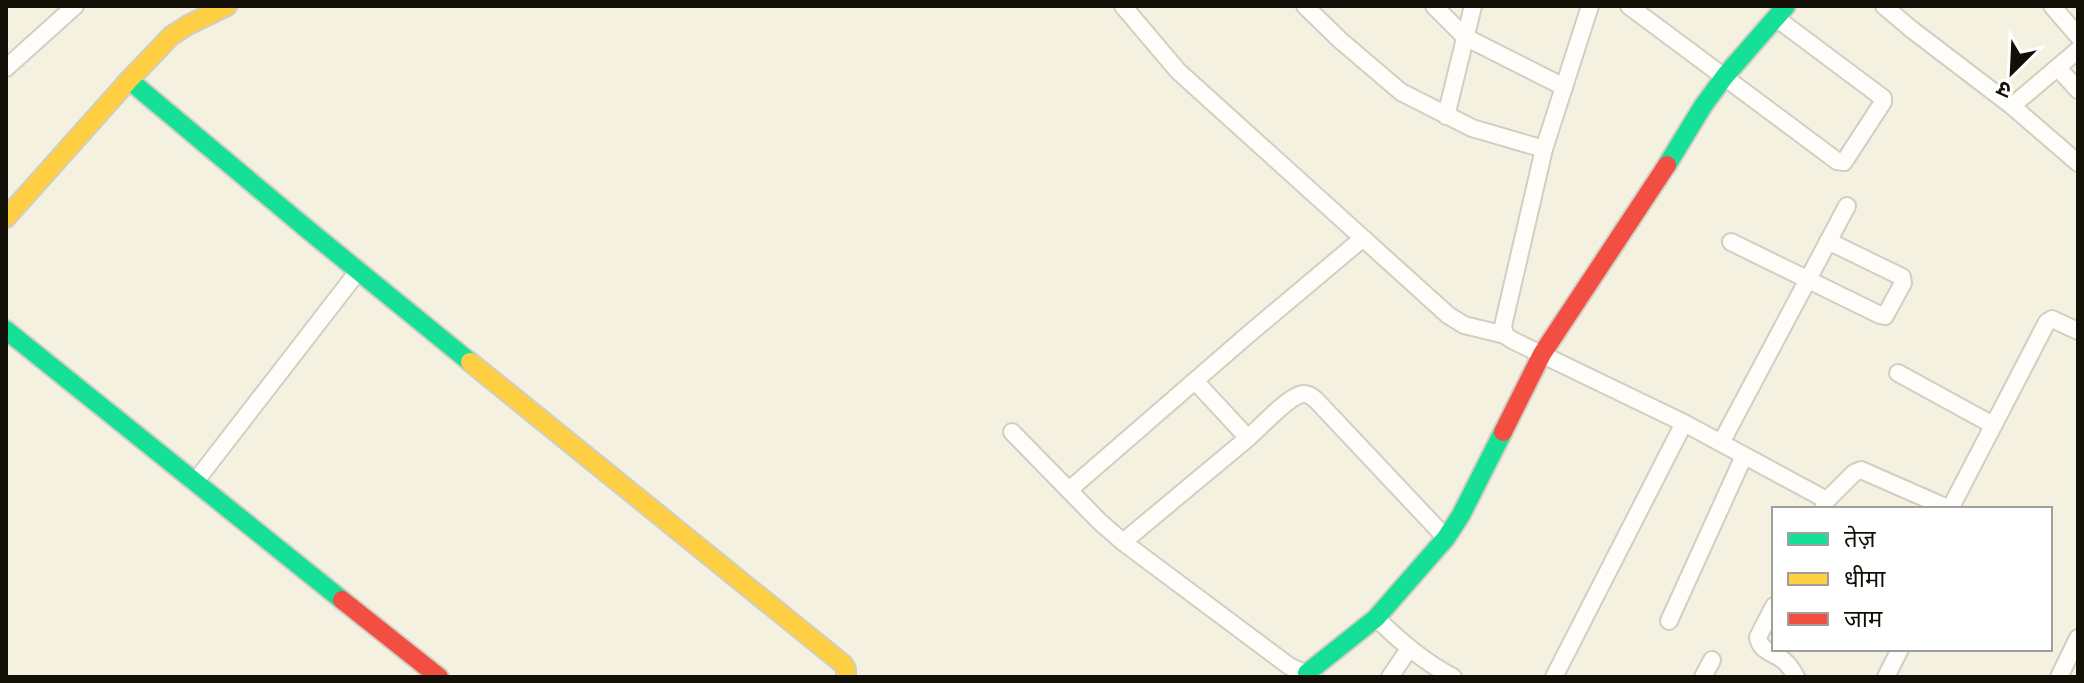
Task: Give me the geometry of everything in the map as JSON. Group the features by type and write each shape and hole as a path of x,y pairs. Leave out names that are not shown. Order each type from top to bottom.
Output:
{"street":[{"path":"6,68 75,6"},
{"path":"6,218 171,36 227,6"},
{"path":"1123,6 1178,71 1362,239 1448,315 1464,325 1505,335 1684,423 1821,497 1824,506 1854,473 1861,470 1945,507"},
{"path":"1305,6 1401,92 1472,128 1544,149"},
{"path":"1434,6 1465,37 1564,87"},
{"path":"1446,116 1473,6"},
{"path":"1505,335 1503,326 1544,149 1590,6"},
{"path":"1012,432 1123,542 1289,666 1310,675 1376,618 1446,538 1461,515 1542,354 1661,176 1703,106 1725,76 1781,12 1883,98 1883,102 1846,160 1837,161 1725,76 1629,6"},
{"path":"1884,6 2012,106 2078,163"},
{"path":"2052,6 2078,36"},
{"path":"2012,106 2078,50"},
{"path":"2058,68 2078,90"},
{"path":"129,80 843,664 846,677"},
{"path":"1721,443 1847,206"},
{"path":"1069,490 1362,239"},
{"path":"1731,242 1885,316 1903,283 1902,277 1828,241"},
{"path":"195,482 359,270"},
{"path":"1951,507 2047,322 2057,320 2078,331"},
{"path":"6,330 439,677"},
{"path":"1898,373 1993,425"},
{"path":"1195,381 1248,438"},
{"path":"1123,542 1290,400 1301,394 1308,394 1316,400 1446,538"},
{"path":"1554,677 1684,423"},
{"path":"1669,621 1744,456"},
{"path":"1772,610 1758,643 1785,661 1798,675"},
{"path":"1376,618 1409,649 1453,677"},
{"path":"2059,677 2078,638"},
{"path":"1390,677 1409,649"},
{"path":"1886,677 1899,651"},
{"path":"1703,677 1712,660"}],"traffic: fast":[{"path":"1667,165 1725,76 1786,6"},
{"path":"129,80 470,362"},
{"path":"6,330 342,600"},
{"path":"1307,673 1376,618 1446,538 1503,432"}],"traffic: slow":[{"path":"6,218 171,36 227,6"},
{"path":"470,362 843,664 846,677"}],"traffic: jam":[{"path":"1503,432 1542,354 1667,165"},
{"path":"342,600 439,677"}]}
